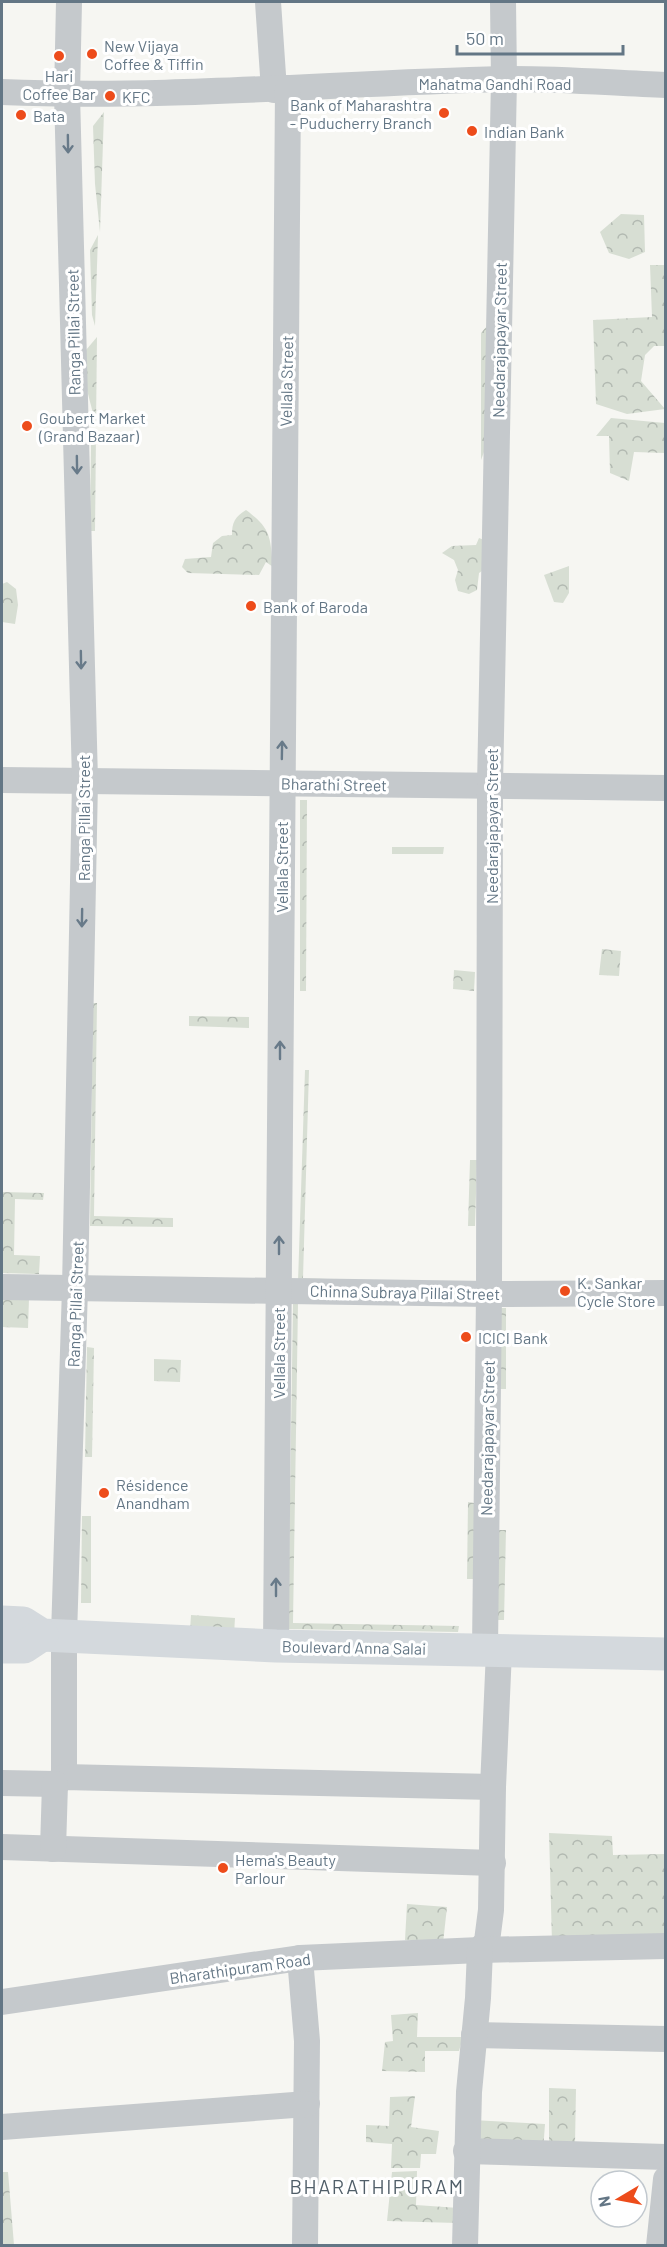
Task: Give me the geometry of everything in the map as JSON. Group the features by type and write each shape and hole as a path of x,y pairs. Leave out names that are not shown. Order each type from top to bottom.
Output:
{"main road":[{"name":"Boulevard Anna Salai","path":"2,1622 23,1623 53,1635 276,1646 666,1654"},
{"name":"Boulevard Anna Salai","path":"2,1647 24,1647 53,1635"}],"street":[{"name":"Ranga Pillai Street","path":"53,1849 60,1781 53,1635 75,1287 84,781 67,94 69,2"},
{"name":"Vellala Street","path":"268,2 281,89 282,783 276,1646"},
{"name":"Needarajapayar Street","path":"492,1650 489,1294 490,786 504,79 503,2"},
{"name":"Mahatma Gandhi Road","path":"2,92 67,94 281,89 504,79 666,85"},
{"name":"Bharathi Street","path":"2,780 666,788"},
{"name":"Chinna Subraya Pillai Street","path":"2,1287 489,1294 666,1293"},
{"path":"465,2246 466,2151 480,1950 487,1941 491,1910 493,1863 492,1650"},
{"path":"2,1783 60,1781 493,1787"},
{"path":"2,1847 493,1863"},
{"name":"Bharathipuram Road","path":"2,2002 300,1958 480,1950 666,1946"},
{"path":"300,1958 307,2041 305,2246"},
{"path":"474,2035 666,2039"},
{"path":"2,2127 307,2104"},
{"path":"466,2151 666,2157"},
{"path":"659,2246 666,2179"}],"green space":[{"path":"104,112 100,232 95,184 93,126"},
{"path":"621,214 644,215 645,252 629,259 609,253 600,232"},
{"path":"98,235 95,326 92,315 90,250"},
{"path":"650,265 665,265 665,346 654,346 645,355 641,381 665,409 627,414 596,404 593,320 652,317"},
{"path":"487,326 487,444 481,460 481,333"},
{"path":"97,337 96,425 87,390 86,350"},
{"path":"611,418 665,423 665,453 634,452 629,481 610,473 609,436 596,436"},
{"path":"96,436 95,531 90,531 91,443"},
{"path":"246,510 261,523 268,535 273,567 266,562 259,575 188,573 182,567 185,559 211,557 213,543 222,536 232,535 235,520"},
{"path":"479,538 484,540 485,569 479,573 477,590 469,594 458,591 455,580 458,570 454,560 442,553 452,546 476,545"},
{"path":"569,566 569,593 563,603 554,602 544,575"},
{"path":"7,582 16,589 18,605 15,624 2,622 2,584"},
{"path":"300,800 307,800 306,991 300,991"},
{"path":"392,847 444,847 443,854 392,854"},
{"path":"602,949 621,951 619,976 599,975"},
{"path":"454,970 475,972 474,991 453,989"},
{"path":"93,1003 97,1003 94,1216 173,1218 173,1227 90,1226"},
{"path":"189,1016 249,1017 249,1028 189,1026"},
{"path":"305,1070 309,1070 303,1278 403,1282 298,1282"},
{"path":"470,1160 477,1160 475,1226 468,1226"},
{"path":"2,1192 44,1193 43,1200 15,1199 14,1255 40,1256 39,1274 2,1273"},
{"path":"2,1298 29,1299 28,1328 2,1327"},
{"path":"293,1304 298,1304 293,1623 459,1626 458,1632 288,1629"},
{"path":"501,1308 506,1308 506,1389 500,1389"},
{"path":"87,1347 94,1348 92,1457 85,1457"},
{"path":"154,1359 181,1360 180,1382 154,1381"},
{"path":"468,1502 474,1503 474,1579 467,1579"},
{"path":"82,1516 91,1516 91,1603 81,1603"},
{"path":"498,1530 506,1530 504,1620 497,1620"},
{"path":"191,1615 235,1618 234,1635 190,1632"},
{"path":"549,1833 612,1836 613,1855 665,1854 665,1940 552,1943"},
{"path":"407,1904 447,1907 443,1943 405,1940"},
{"path":"418,2013 417,2037 463,2037 459,2051 425,2051 425,2072 382,2071 385,2042 393,2041 391,2015"},
{"path":"549,2088 576,2089 575,2144 549,2143"},
{"path":"415,2096 411,2127 439,2131 436,2154 421,2154 420,2168 391,2168 392,2144 366,2142 366,2125 389,2126 390,2097"},
{"path":"472,2120 545,2124 543,2151 468,2149"},
{"path":"417,2171 416,2205 459,2208 457,2223 387,2221 392,2172"},
{"path":"2,2172 8,2172 14,2245 2,2245"}],"place":[{"name":"New Vijaya Coffee & Tiffin","path":"92,54"},
{"name":"Hari Coffee Bar","path":"59,56"},
{"name":"KFC","path":"110,96"},
{"name":"Bank of Maharashtra - Puducherry Branch","path":"444,113"},
{"name":"Bata","path":"21,115"},
{"name":"Indian Bank","path":"472,131"},
{"name":"Goubert Market (Grand Bazaar)","path":"27,426"},
{"name":"Bank of Baroda","path":"251,606"},
{"name":"K. Sankar Cycle Store","path":"565,1291"},
{"name":"ICICI Bank","path":"466,1337"},
{"name":"Résidence Anandham","path":"104,1493"},
{"name":"Hema's Beauty Parlour","path":"223,1868"}],"district":[{"name":"BHARATHIPURAM","path":"377,2186"}]}
